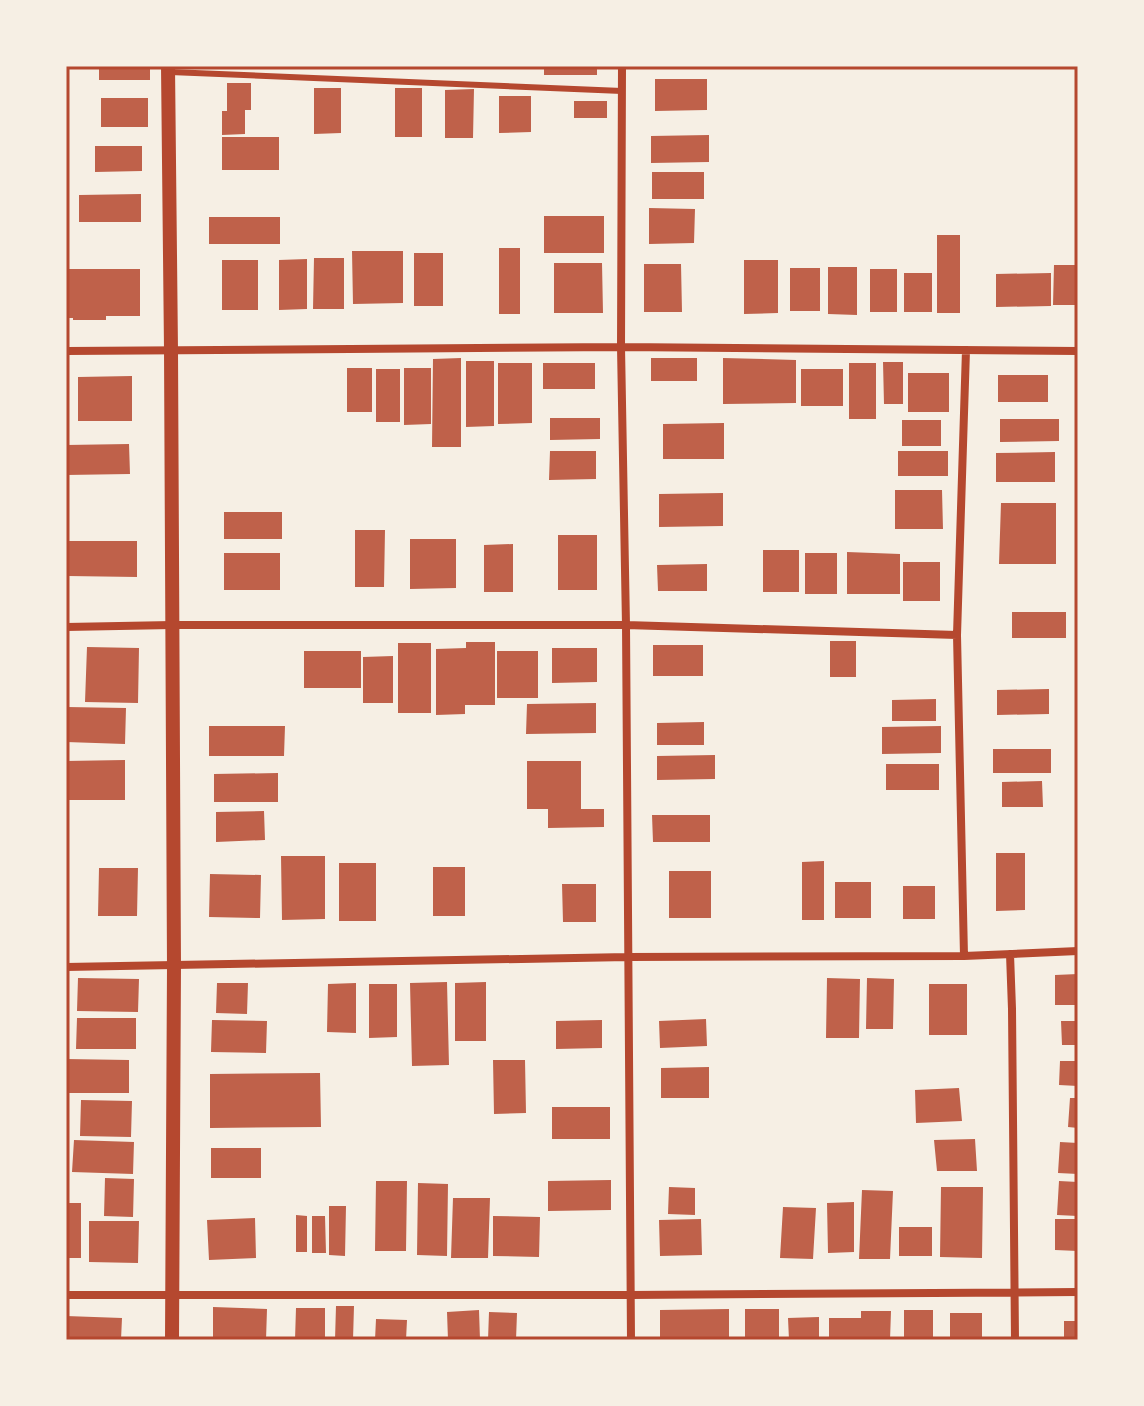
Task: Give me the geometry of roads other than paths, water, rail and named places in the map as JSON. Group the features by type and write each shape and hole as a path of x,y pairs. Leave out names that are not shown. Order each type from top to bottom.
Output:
{"street":[{"path":"622,66 621,347 631,1340"},
{"path":"168,69 174,966 172,1340"},
{"path":"66,351 621,347 1078,351"},
{"path":"964,956 957,635 966,350"},
{"path":"66,627 626,625 957,635"},
{"path":"66,967 628,957 964,956 1078,951"},
{"path":"1010,954 1015,1340"},
{"path":"66,1295 1078,1292"}],"lane":[{"path":"168,69 622,91"}]}
